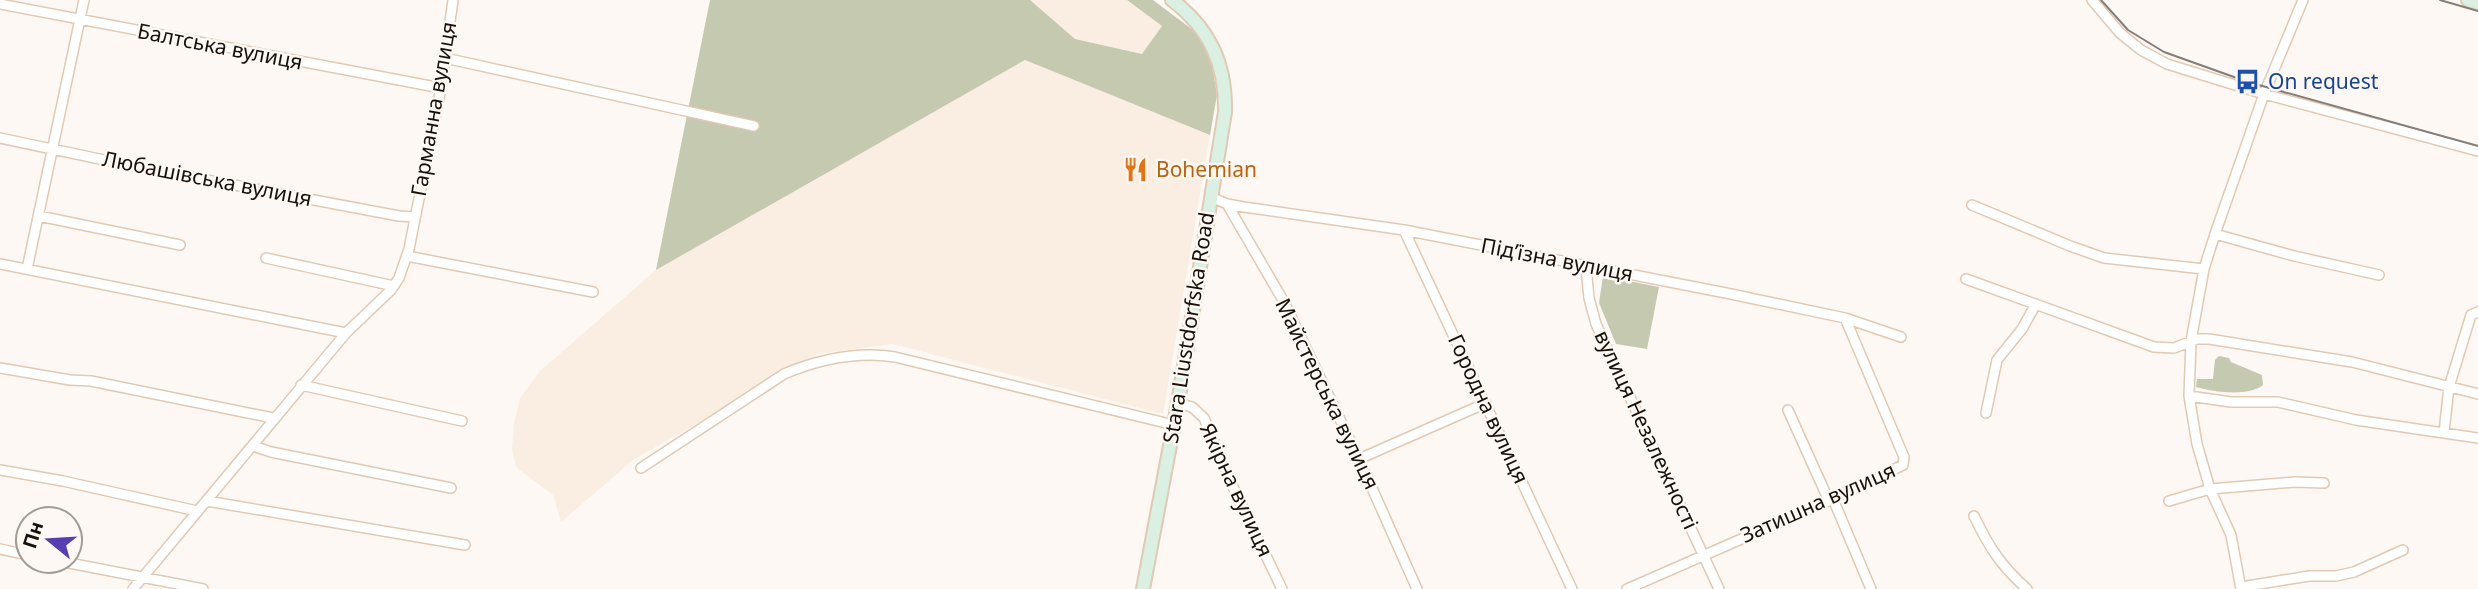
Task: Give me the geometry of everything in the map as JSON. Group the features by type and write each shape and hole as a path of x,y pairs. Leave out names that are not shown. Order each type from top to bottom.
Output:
{"main road":[{"name":"Stara Liustdorfska Road","path":"1143,589 1178,403 1225,112 1222,69 1208,35 1172,0"},
{"path":"2468,0 2478,3"}],"street":[{"path":"27,269 84,0"},
{"name":"Гарманна вулиця","path":"394,286 407,256 441,88 453,0"},
{"path":"2092,0 2120,33 2158,60 2201,76 2264,94 2478,151"},
{"path":"2303,0 2264,94 2204,270 2191,341 2189,396 2197,443 2210,489 2231,535 2241,588 2309,576 2336,576 2354,572 2403,550"},
{"name":"Балтська вулиця","path":"0,4 441,88"},
{"path":"444,58 754,126"},
{"name":"Любашівська вулиця","path":"0,138 128,165 414,217"},
{"name":"Підʼїзна вулиця","path":"1211,197 1227,204 1404,230 1845,318 1901,337"},
{"name":"Майстерська вулиця","path":"1227,204 1284,302 1417,589"},
{"path":"1972,205 2104,258 2204,270"},
{"path":"39,216 180,245"},
{"name":"Городна вулиця","path":"1404,230 1572,589"},
{"path":"2215,234 2294,256 2379,275"},
{"path":"407,256 593,292"},
{"path":"266,258 394,286"},
{"path":"0,264 346,332"},
{"name":"вулиця Незалежності","path":"1586,267 1588,298 1596,324 1719,589"},
{"path":"1966,279 2154,347 2174,348 2203,338 2352,362 2478,394"},
{"path":"133,589 346,332 394,286"},
{"path":"1986,413 1997,360 2022,329 2036,304"},
{"path":"2444,432 2449,387 2471,315 2478,312"},
{"name":"Затишна вулиця","path":"1627,589 1831,500 1904,463 1845,318"},
{"path":"641,468 784,374 804,366 852,355 876,354 895,357 1174,425"},
{"path":"0,368 91,381 273,418"},
{"path":"301,385 462,421"},
{"path":"2189,396 2231,402 2278,402 2356,420 2478,438"},
{"name":"Якірна вулиця","path":"1178,403 1192,407 1204,418 1233,487 1282,589"},
{"path":"1359,459 1486,403"},
{"path":"1788,410 1871,589"},
{"path":"253,446 271,452 451,488"},
{"path":"0,470 197,511"},
{"path":"2169,501 2210,489 2295,482 2324,483"},
{"path":"207,500 465,545"},
{"path":"1974,516 1996,557 2027,589"},
{"path":"84,566 175,587 203,589"}],"shaded area":[{"path":"1030,0 1127,0 1162,26 1143,54 1075,39"},
{"path":"1025,60 1210,135 1163,414 893,344 817,354 633,460 561,522 553,495 516,467 512,449 520,398 540,371 656,270"}],"green space":[{"path":"710,0 1030,0 1075,39 1142,54 1162,26 1127,0 1153,0 1197,33 1211,58 1217,95 1210,135 1025,60 656,270"},
{"path":"1603,276 1659,287 1647,349 1616,344 1599,303"},
{"path":"2219,356 2229,358 2231,362 2262,375 2263,385 2240,392 2221,392 2196,387 2197,379 2213,379 2215,360"}],"tram line":[{"path":"2101,0 2128,30 2164,52 2248,82 2478,146"},
{"path":"2440,0 2478,11"}],"place":[{"name":"On request","path":"2248,82"},
{"name":"Bohemian","path":"1136,170"}]}
